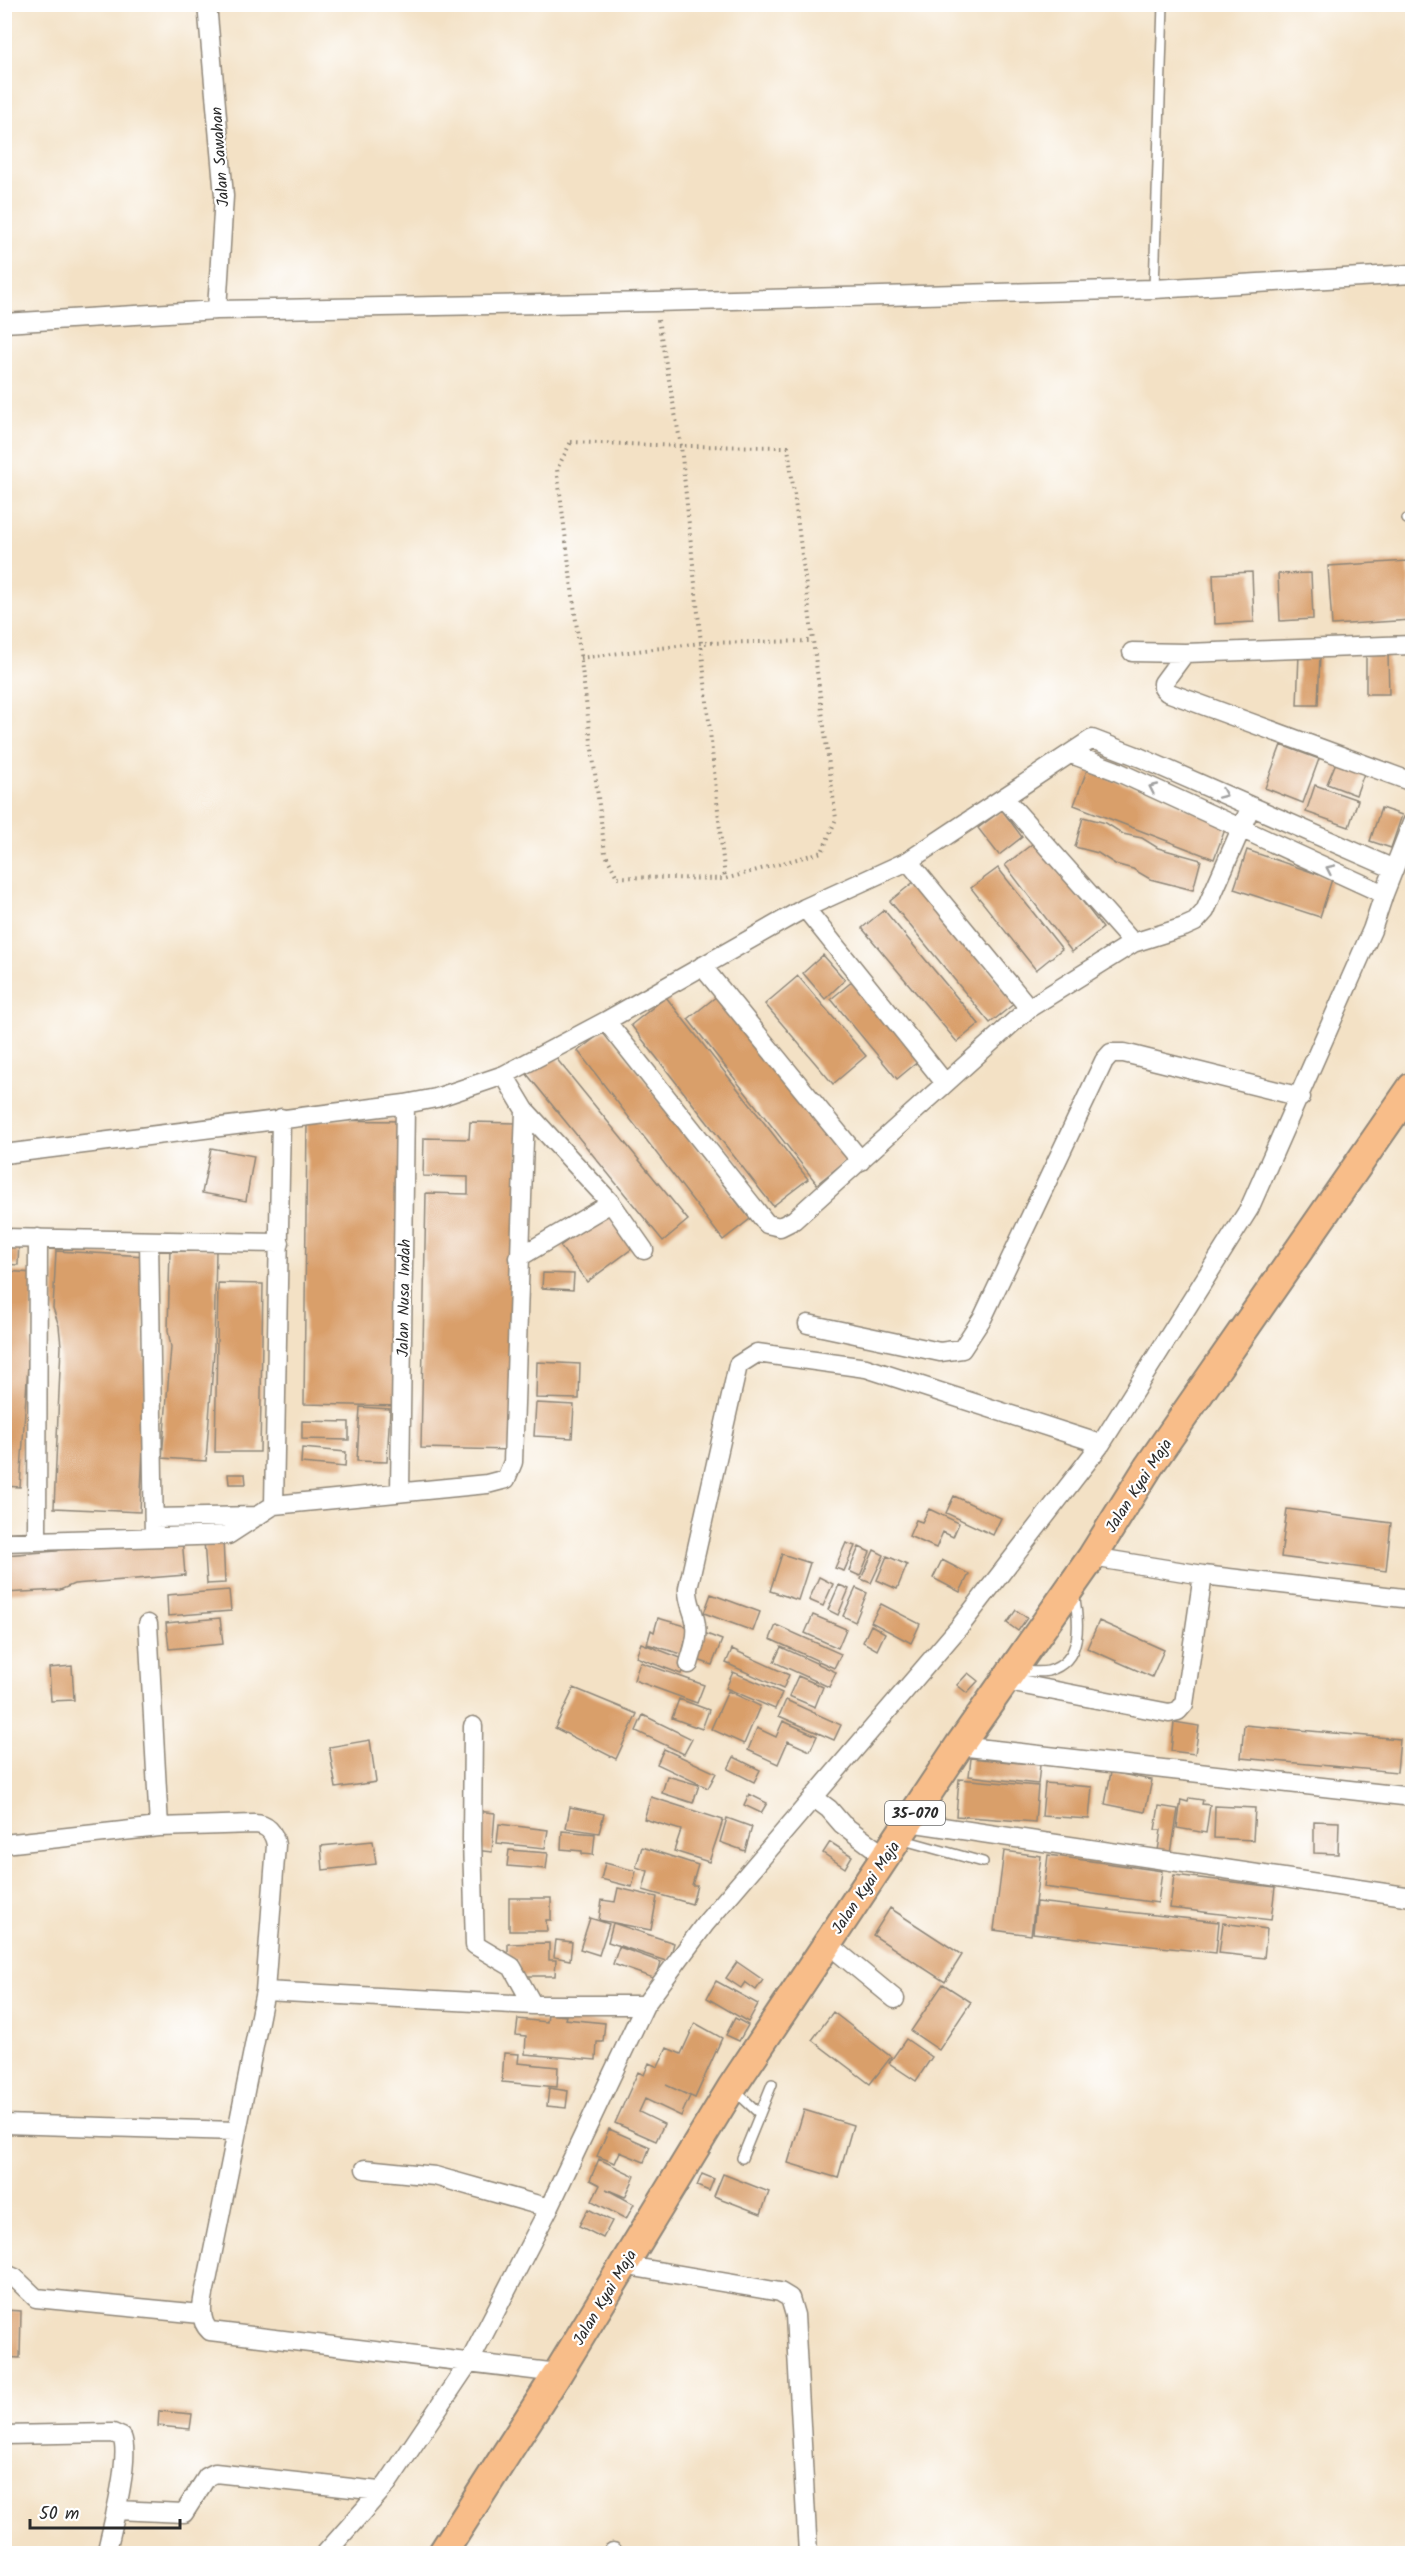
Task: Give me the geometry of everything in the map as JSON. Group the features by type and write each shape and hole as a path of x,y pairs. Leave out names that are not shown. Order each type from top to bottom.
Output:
{"main road":[{"name":"Jalan Kyai Maja","path":"442,2553 558,2373 732,2087 827,1943 1007,1676 1092,1557 1149,1466 1413,1088"}],"street":[{"name":"Jalan Sawahan","path":"207,4 224,196 217,310"},
{"path":"4,323 217,310 1154,289 1413,274"},
{"path":"1132,652 1185,653 1413,645"},
{"path":"1185,653 1162,683 1167,692 1413,782"},
{"path":"4,1154 405,1104 436,1098 504,1075 606,1021 805,908 908,861 1005,799 1092,739 1139,757 1394,868"},
{"path":"1071,754 1114,770 1384,894"},
{"path":"1005,799 1132,943"},
{"path":"606,1021 767,1224 780,1227 794,1220 1029,1008 1132,943 1195,922 1205,911 1251,806"},
{"path":"324,2553 379,2492 478,2362 645,2005 705,1924 961,1625 1101,1444 1249,1209 1301,1097 1372,930 1413,823"},
{"path":"908,861 1029,1008"},
{"path":"805,908 945,1083"},
{"path":"702,966 861,1161"},
{"path":"808,1324 940,1352 962,1349 983,1317 1104,1061 1111,1053 1124,1053 1301,1097"},
{"path":"504,1075 525,1110 611,1203 644,1250"},
{"name":"Jalan Nusa Indah","path":"400,1492 405,1104"},
{"path":"4,1542 258,1516 274,1504 488,1484 506,1479 513,1462 518,1258 525,1110"},
{"path":"274,1504 281,1118"},
{"path":"518,1258 611,1203"},
{"path":"4,1238 280,1243"},
{"path":"37,1540 38,1238"},
{"path":"149,1240 154,1527"},
{"path":"689,1664 697,1634 688,1596 691,1577 738,1365 757,1353 866,1368 1101,1444"},
{"path":"1092,1557 1203,1575 1413,1599"},
{"path":"1007,1676 1168,1713 1178,1711 1184,1704 1203,1575"},
{"path":"148,1624 159,1827"},
{"path":"473,1726 475,1945 512,1966 533,2005"},
{"path":"959,1746 1413,1797"},
{"path":"813,1797 843,1824 897,1839 1413,1897"},
{"path":"4,1844 159,1827 259,1824 272,1832 276,1845 265,1990 201,2314 204,2324 210,2331 558,2373"},
{"path":"827,1943 895,1999"},
{"path":"265,1990 533,2005 645,2005"},
{"path":"4,2124 236,2131"},
{"path":"365,2169 435,2176 549,2208"},
{"path":"622,2265 780,2292 790,2298 795,2315 808,2553"},
{"path":"4,2273 15,2278 36,2298 201,2314"},
{"path":"4,2435 113,2433 123,2437 126,2448 106,2553"},
{"path":"116,2510 184,2513 207,2477 215,2473 379,2492"}],"lane":[{"path":"1154,289 1163,4"},
{"path":"1007,1676 1046,1671 1059,1666 1068,1658 1077,1640 1079,1623 1072,1584"},
{"path":"897,1839 983,1863"},
{"path":"742,2158 772,2084"},
{"path":"732,2087 760,2114"}],"path":[{"path":"654,302 681,446 725,879"},
{"path":"571,442 681,446 788,447 836,819 822,852 725,879 617,877 604,853 557,469 571,442"},
{"path":"580,658 701,644 813,641"}],"building":[{"path":"1408,561 1412,620 1332,625 1328,566"},
{"path":"1252,572 1254,622 1215,624 1213,574"},
{"path":"1311,573 1313,619 1280,621 1278,574"},
{"path":"1388,653 1389,694 1366,694 1366,654"},
{"path":"1299,654 1320,655 1318,705 1297,705"},
{"path":"1281,745 1319,759 1303,803 1265,788"},
{"path":"1337,760 1365,771 1356,795 1327,784"},
{"path":"1087,770 1227,824 1214,859 1074,805"},
{"path":"1315,785 1358,800 1349,827 1306,812"},
{"path":"1381,808 1402,815 1391,848 1370,841"},
{"path":"1002,810 1022,837 999,855 978,828"},
{"path":"1083,817 1106,823 1123,834 1142,838 1158,848 1201,860 1193,890 1150,879 1133,869 1115,864 1098,853 1075,847"},
{"path":"1036,841 1103,928 1072,952 1005,865"},
{"path":"1247,850 1332,879 1320,917 1234,889"},
{"path":"998,868 1062,949 1036,970 971,888"},
{"path":"915,881 1015,1003 990,1023 890,901"},
{"path":"884,910 979,1024 957,1042 862,928"},
{"path":"823,955 845,980 825,999 803,973"},
{"path":"798,976 866,1056 833,1084 765,1004"},
{"path":"854,980 920,1060 897,1079 831,999"},
{"path":"722,992 852,1156 817,1184 688,1019"},
{"path":"666,997 808,1179 773,1206 631,1025"},
{"path":"605,1030 750,1219 723,1240 578,1051"},
{"path":"551,1052 688,1220 663,1241 526,1073"},
{"path":"307,1120 404,1121 401,1406 304,1404"},
{"path":"470,1122 519,1123 513,1450 421,1448 426,1193 468,1194 468,1177 423,1176 424,1138 469,1139"},
{"path":"211,1148 254,1156 246,1201 202,1193"},
{"path":"606,1212 633,1248 587,1282 560,1246"},
{"path":"4,1239 19,1240 18,1265 4,1264"},
{"path":"170,1248 216,1250 214,1351 206,1461 162,1458 171,1347 168,1331"},
{"path":"56,1251 146,1256 142,1350 147,1367 140,1512 54,1508 61,1346 59,1326 53,1308"},
{"path":"4,1271 34,1273 20,1487 4,1486"},
{"path":"543,1273 574,1274 573,1290 542,1288"},
{"path":"218,1283 263,1284 260,1452 215,1452"},
{"path":"537,1362 580,1364 579,1399 536,1398"},
{"path":"536,1403 574,1405 572,1438 534,1436"},
{"path":"360,1407 390,1409 387,1462 357,1461"},
{"path":"302,1421 349,1422 349,1440 302,1439"},
{"path":"302,1448 346,1452 345,1467 301,1463"},
{"path":"228,1474 245,1474 246,1484 229,1484"},
{"path":"954,1496 1001,1518 993,1535 946,1513"},
{"path":"929,1509 959,1523 953,1537 943,1532 936,1548 909,1536 916,1520 922,1522"},
{"path":"1287,1509 1391,1523 1386,1571 1281,1557"},
{"path":"182,1537 185,1575 74,1584 60,1590 4,1593 4,1555 57,1551 71,1546"},
{"path":"223,1539 225,1583 207,1584 204,1540"},
{"path":"846,1543 855,1546 844,1571 835,1568"},
{"path":"859,1547 870,1552 860,1576 849,1571"},
{"path":"874,1550 884,1555 871,1583 861,1579"},
{"path":"782,1554 810,1563 798,1600 770,1591"},
{"path":"887,1556 907,1565 897,1589 877,1580"},
{"path":"942,1560 969,1574 960,1592 933,1578"},
{"path":"819,1577 833,1584 823,1606 809,1600"},
{"path":"839,1585 849,1589 838,1615 828,1610"},
{"path":"856,1588 867,1593 855,1622 843,1616"},
{"path":"229,1590 231,1611 168,1616 167,1595"},
{"path":"711,1594 760,1612 753,1631 704,1613"},
{"path":"881,1604 920,1624 911,1643 871,1622"},
{"path":"1016,1610 1027,1618 1018,1631 1007,1623"},
{"path":"813,1615 846,1629 838,1648 805,1633"},
{"path":"220,1618 223,1644 169,1649 166,1623"},
{"path":"658,1618 689,1627 682,1654 647,1644"},
{"path":"1099,1621 1164,1650 1152,1677 1087,1648"},
{"path":"776,1625 841,1654 834,1668 770,1639"},
{"path":"871,1625 885,1633 877,1650 863,1642"},
{"path":"704,1633 722,1640 712,1665 695,1659"},
{"path":"641,1643 686,1660 681,1674 636,1657"},
{"path":"781,1647 836,1672 829,1687 774,1662"},
{"path":"732,1649 789,1675 783,1689 726,1663"},
{"path":"640,1662 704,1685 697,1703 634,1680"},
{"path":"72,1666 74,1700 51,1701 49,1668"},
{"path":"733,1672 782,1693 775,1709 726,1688"},
{"path":"968,1673 978,1681 967,1693 957,1685"},
{"path":"798,1676 823,1687 815,1707 789,1696"},
{"path":"574,1688 637,1714 616,1759 555,1728"},
{"path":"728,1691 760,1706 744,1744 711,1729"},
{"path":"679,1699 709,1710 702,1729 672,1718"},
{"path":"786,1700 841,1725 834,1740 779,1716"},
{"path":"643,1715 692,1739 684,1754 636,1731"},
{"path":"783,1721 817,1736 810,1751 788,1741 778,1764 748,1750 757,1728 776,1737"},
{"path":"1174,1722 1199,1726 1195,1754 1171,1751"},
{"path":"1244,1725 1400,1739 1397,1772 1241,1758"},
{"path":"370,1740 376,1782 336,1788 329,1747"},
{"path":"664,1749 716,1773 708,1788 657,1764"},
{"path":"734,1757 760,1770 754,1782 728,1769"},
{"path":"971,1758 1040,1765 1038,1784 969,1776"},
{"path":"1111,1772 1152,1780 1145,1812 1105,1804"},
{"path":"667,1776 699,1785 693,1803 662,1793"},
{"path":"959,1779 1038,1786 1035,1822 956,1816"},
{"path":"1045,1783 1092,1787 1089,1819 1042,1816"},
{"path":"749,1794 767,1803 761,1813 744,1805"},
{"path":"651,1797 723,1820 709,1862 674,1851 681,1830 644,1819"},
{"path":"1189,1798 1203,1800 1202,1804 1210,1805 1206,1833 1177,1828 1181,1800 1188,1802"},
{"path":"1159,1806 1178,1809 1170,1860 1157,1858 1161,1830 1155,1830"},
{"path":"1215,1806 1255,1808 1253,1840 1214,1838"},
{"path":"570,1807 604,1814 599,1833 566,1828"},
{"path":"477,1811 495,1813 492,1852 474,1850"},
{"path":"727,1818 752,1827 745,1851 720,1842"},
{"path":"1314,1821 1339,1822 1338,1854 1314,1853"},
{"path":"499,1824 548,1830 545,1848 497,1843"},
{"path":"562,1831 595,1834 593,1855 582,1854 582,1851 561,1849"},
{"path":"373,1841 376,1864 323,1870 321,1846"},
{"path":"830,1842 852,1856 845,1868 823,1853"},
{"path":"642,1847 698,1865 692,1885 697,1885 692,1904 643,1890 648,1871 636,1867"},
{"path":"509,1850 548,1853 546,1869 507,1866"},
{"path":"1004,1851 1041,1856 1031,1935 994,1930"},
{"path":"1048,1855 1162,1871 1158,1903 1044,1887"},
{"path":"605,1863 636,1871 632,1887 601,1879"},
{"path":"1174,1875 1275,1887 1271,1920 1170,1908"},
{"path":"618,1888 657,1897 651,1930 599,1920 602,1900 615,1902"},
{"path":"509,1898 551,1898 551,1920 546,1920 547,1931 509,1931"},
{"path":"1036,1902 1219,1922 1216,1953 1033,1933"},
{"path":"890,1908 962,1955 945,1982 873,1935"},
{"path":"590,1918 609,1924 599,1955 580,1949"},
{"path":"613,1923 674,1943 669,1962 608,1942"},
{"path":"1223,1923 1267,1929 1264,1958 1219,1953"},
{"path":"556,1940 572,1942 570,1960 554,1957"},
{"path":"549,1943 549,1960 556,1960 555,1976 519,1976 519,1960 508,1959 508,1944"},
{"path":"619,1947 661,1962 656,1979 613,1964"},
{"path":"737,1962 763,1980 756,1990 745,1982 741,1988 726,1978"},
{"path":"716,1981 758,2004 748,2022 707,1998"},
{"path":"943,1984 971,2002 939,2050 911,2031"},
{"path":"833,2012 891,2057 870,2084 812,2040"},
{"path":"548,2014 566,2016 565,2019 605,2023 603,2042 597,2042 596,2060 525,2054 526,2036 516,2035 518,2019 547,2022"},
{"path":"735,2018 748,2025 739,2041 726,2035"},
{"path":"695,2023 722,2038 695,2098 666,2085 690,2096 681,2116 645,2099 639,2112 664,2124 656,2141 615,2123 638,2072 644,2075 649,2063 658,2067 667,2048 681,2054"},
{"path":"906,2039 932,2057 916,2081 889,2063"},
{"path":"504,2053 519,2054 518,2063 558,2067 557,2087 502,2082"},
{"path":"549,2088 568,2091 566,2108 547,2106"},
{"path":"804,2110 853,2125 838,2178 788,2163"},
{"path":"609,2129 650,2147 644,2162 620,2152 615,2163 597,2156"},
{"path":"599,2159 635,2176 625,2197 606,2189 634,2204 626,2219 592,2201 600,2185 590,2180"},
{"path":"702,2174 714,2179 709,2191 697,2186"},
{"path":"723,2174 769,2192 761,2214 714,2196"},
{"path":"588,2209 612,2221 603,2238 579,2226"},
{"path":"4,2310 21,2311 20,2358 4,2357"},
{"path":"159,2411 192,2414 190,2429 158,2426"}]}
